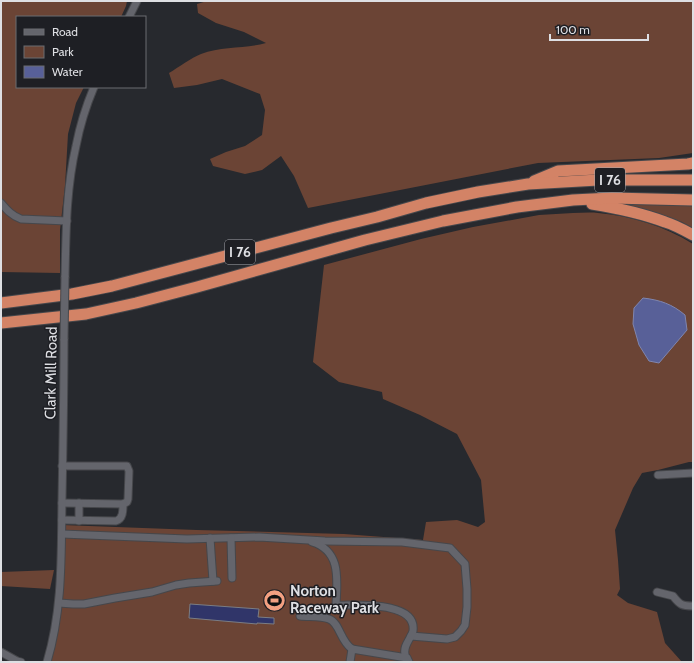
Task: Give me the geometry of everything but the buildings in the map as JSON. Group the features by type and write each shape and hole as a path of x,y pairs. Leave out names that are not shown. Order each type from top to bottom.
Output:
{"highway":[{"path":"528,184 558,171 693,163"},
{"name":"I 76","path":"1,303 72,294 112,286 378,217 426,203 478,192 528,184 598,180 693,180"},
{"name":"I 76","path":"1,323 86,314 136,303 365,240 443,221 517,207 612,198 693,200"},
{"path":"562,202 588,203 613,207 674,225 693,235"}],"street":[{"path":"130,16 137,1"},
{"name":"Clark Mill Road","path":"47,662 54,635 61,578 64,339 69,187 75,146 87,104 94,88"},
{"path":"1,203 7,211 15,217 21,219 67,221"},
{"path":"62,466 127,466 129,471 128,499 127,502 123,504 62,503"},
{"path":"658,475 693,473"},
{"path":"79,503 79,520"},
{"path":"62,520 116,521 119,520 123,512 123,504"},
{"path":"62,534 186,539 259,537 304,540 402,542 450,548 465,564 467,589 465,625 455,637 410,636"},
{"path":"59,603 84,604 152,592 189,583 215,581 210,538"},
{"path":"231,538 232,578"},
{"path":"304,540 316,543 323,547 330,554 334,562 337,573 336,605 384,607 407,615 410,619 413,630 405,649 405,656 408,660"},
{"path":"657,592 673,596 678,603 684,606 693,606"},
{"path":"300,616 328,618 334,621 345,643 352,649 408,660"},
{"path":"350,662 352,649"},
{"path":"1,652 21,662"}],"green space":[{"path":"1,1 127,1 121,16 16,16 16,88 84,88 76,103 68,134 65,186 60,230 60,273 1,272"},
{"path":"207,1 693,1 693,153 659,158 538,163 308,208 294,176 281,156 262,170 245,174 213,166 210,159 245,146 262,135 265,110 260,94 222,79 197,85 174,88 169,73 201,54 209,51 266,43 244,32 216,23 198,13 197,4"},
{"path":"623,204 693,206 693,229 682,222 624,206"},
{"path":"573,213 611,214 635,219 671,232 693,244 693,462 642,473 633,488 615,530 620,589 617,595 628,603 657,612 665,643 682,662 47,662 54,635 62,525 344,534 423,540 426,522 457,520 478,527 485,522 481,480 457,434 420,415 383,399 382,392 339,382 313,362 324,265 421,239 473,227 539,215"},
{"path":"54,570 50,589 1,586 1,572"}],"water":[{"path":"643,298 666,303 685,315 687,330 659,363 649,361 639,345 633,324 634,308"}],"place":[{"name":"Norton Raceway Park","path":"274,600"}]}
